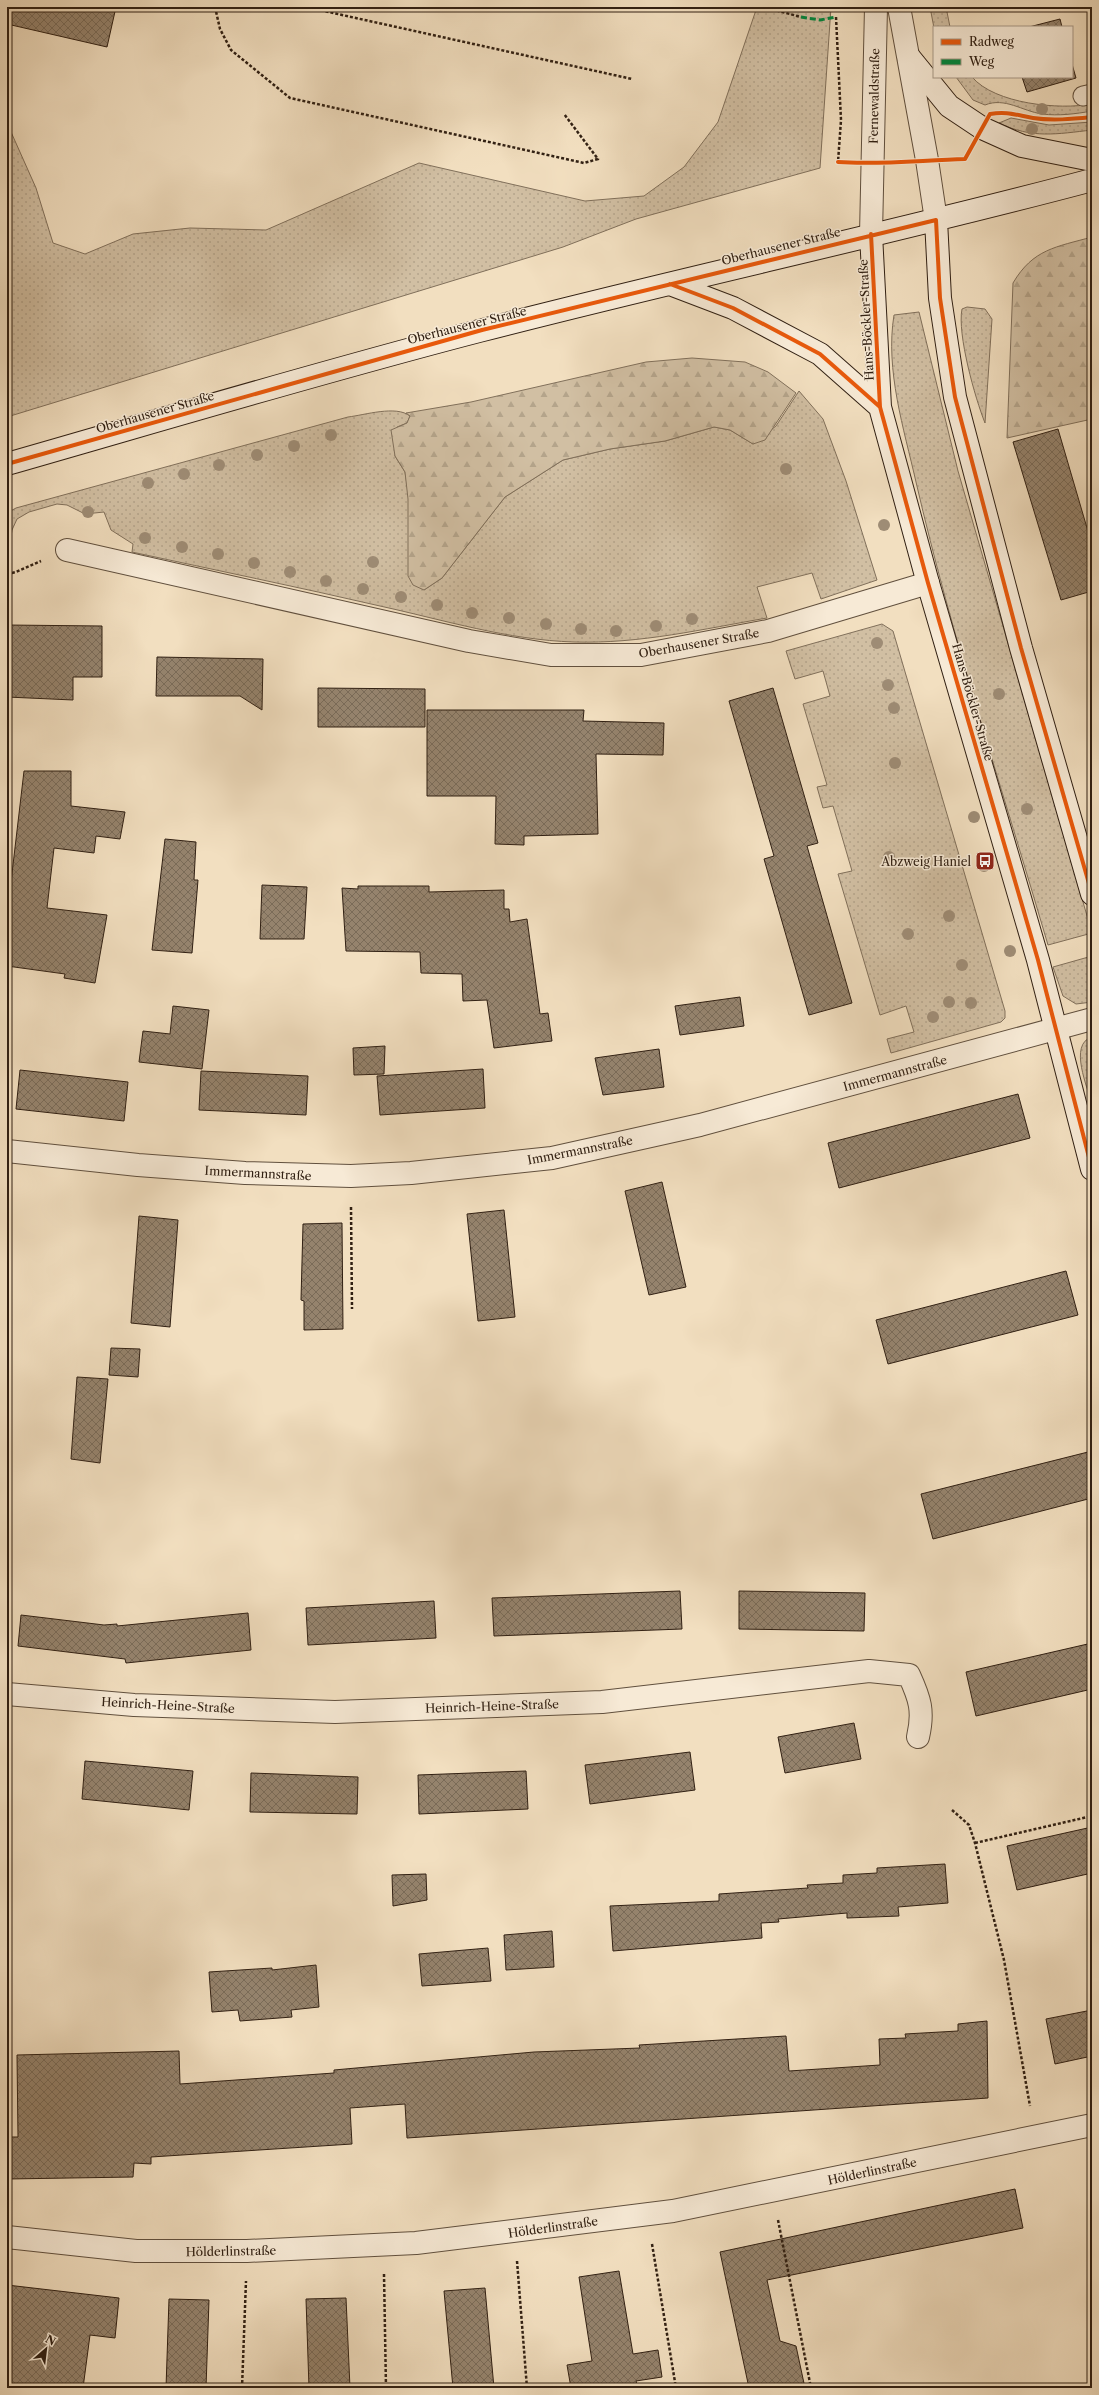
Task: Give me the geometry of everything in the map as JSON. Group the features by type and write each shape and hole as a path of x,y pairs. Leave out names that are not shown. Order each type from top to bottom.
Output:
{"street":[{"name":"Fernewaldstraße","path":"871,234 876,7"},
{"path":"899,7 909,56 936,220 940,298 955,397 1019,640 1092,894"},
{"path":"909,56 949,106 982,128 1022,146 1092,160"},
{"name":"Oberhausener Straße","path":"7,464 408,350 1092,180"},
{"name":"Hans-Böckler-Straße","path":"871,234 880,407 928,583 1057,1029 1092,1169"},
{"path":"670,284 733,308 820,354 880,407"},
{"name":"Oberhausener Straße","path":"67,550 469,642 551,655 641,655 760,633 928,583"},
{"name":"Immermannstraße","path":"7,1150 138,1166 246,1173 351,1176 411,1173 552,1158 700,1125 1057,1029 1092,1018"},
{"name":"Heinrich-Heine-Straße","path":"7,1694 134,1705 335,1712 602,1702 869,1671 909,1675 919,1696 922,1718 918,1737"},
{"name":"Hölderlinstraße","path":"7,2237 136,2251 247,2251 384,2245 515,2232 647,2214 773,2192 1092,2125"}],"path":[{"path":"215,7 220,29 231,50 290,98 584,163 598,159 564,114"},
{"path":"306,7 632,79"},
{"path":"767,8 801,17"},
{"path":"836,18 841,120 838,162"},
{"path":"7,574 16,572 67,550"},
{"path":"351,1176 352,1309"},
{"path":"952,1810 969,1825 975,1843 1004,1960 1036,2136"},
{"path":"975,1843 1092,1816"},
{"path":"773,2192 811,2388"},
{"path":"647,2214 676,2388"},
{"path":"515,2232 527,2388"},
{"path":"384,2245 386,2388"},
{"path":"242,2388 247,2251"}],"green space":[{"path":"757,7 831,7 820,168 636,219 563,247 7,417 7,123 36,188 53,243 85,254 133,234 190,228 266,230 419,163 585,201 644,196 684,167 718,122"},
{"path":"930,7 946,7 950,26 934,26"},
{"path":"957,78 973,78 982,86 1011,99 1046,105 1078,106 1092,104 1092,111 1048,115 1014,105 992,103 985,105 973,100"},
{"path":"1011,118 1049,125 1092,122 1092,130 1045,134 1023,131 999,123"},
{"path":"1092,237 1092,419 1007,438 1013,283 1029,263 1037,256 1056,247"},
{"path":"967,307 985,309 992,319 985,423 976,398 964,349 961,320 962,309"},
{"path":"919,312 958,471 1092,933 1048,945 945,598 901,420 892,357 894,315"},
{"path":"692,358 745,362 768,372 796,393 765,440 753,444 730,430 714,427 665,441 610,449 563,460 505,497 442,578 424,590 413,585 408,576 408,499 405,472 395,456 391,430 407,423 410,416 406,413 471,402 646,362"},
{"path":"799,391 823,419 846,481 877,580 821,599 812,573 757,587 767,618 671,635 623,641 574,642 525,638 132,552 133,544 111,530 104,512 85,514 67,505 57,504 29,512 17,519 12,530 7,563 7,513 16,508 348,417 397,411 410,416 407,423 397,427 395,456 405,472 424,590 442,578 505,497 563,460 610,449 665,441 714,427 730,430 753,444 776,426"},
{"path":"882,624 893,631 1005,1011 1005,1018 1001,1022 891,1053 887,1039 914,1032 906,1006 880,1015 838,874 852,871 833,806 823,808 817,787 827,785 803,704 830,696 823,671 795,679 786,651"},
{"path":"1092,956 1092,1002 1076,1004 1063,996 1053,967"},
{"path":"1092,1037 1092,1105 1084,1078 1080,1057 1081,1048 1085,1041"}],"building":[{"path":"7,7 116,7 107,47 7,24"},
{"path":"1060,19 1062,26 1033,26"},
{"path":"1073,68 1076,78 1027,92 1022,78 1073,78"},
{"path":"1058,429 1092,545 1092,591 1061,600 1013,442"},
{"path":"7,625 102,626 102,677 73,677 73,700 7,697"},
{"path":"157,657 263,659 262,710 240,696 156,696"},
{"path":"318,688 425,689 425,727 318,727"},
{"path":"773,688 818,843 807,846 852,1003 809,1015 764,859 774,856 729,701"},
{"path":"427,710 584,710 583,721 664,723 663,755 596,754 598,834 524,836 524,845 495,844 496,796 427,796"},
{"path":"24,771 71,771 71,806 125,812 120,839 96,836 94,853 54,848 47,908 107,915 95,983 64,978 65,974 7,966 7,916"},
{"path":"165,839 196,842 194,880 198,880 192,953 152,950"},
{"path":"262,885 307,887 304,939 260,939"},
{"path":"358,886 429,886 429,892 504,890 504,909 509,909 510,922 527,919 540,1014 548,1013 552,1041 494,1048 487,1000 463,1001 462,974 421,973 420,952 346,951 342,888 358,889"},
{"path":"740,997 744,1026 680,1035 675,1006"},
{"path":"173,1006 209,1010 202,1069 139,1062 143,1031 170,1034"},
{"path":"385,1046 384,1074 354,1075 353,1048"},
{"path":"659,1049 664,1087 603,1095 595,1058"},
{"path":"483,1069 485,1108 380,1115 377,1076"},
{"path":"20,1070 128,1082 124,1121 16,1109"},
{"path":"201,1071 308,1076 306,1115 199,1110"},
{"path":"1018,1094 1030,1138 839,1188 828,1143"},
{"path":"662,1182 686,1287 649,1295 625,1191"},
{"path":"504,1210 515,1317 478,1321 467,1214"},
{"path":"139,1216 178,1220 170,1327 131,1323"},
{"path":"342,1223 343,1329 304,1330 304,1301 301,1300 303,1224"},
{"path":"1066,1271 1078,1315 888,1364 876,1320"},
{"path":"111,1348 140,1349 138,1377 109,1375"},
{"path":"77,1377 108,1379 100,1463 71,1459"},
{"path":"1092,1451 1092,1498 933,1539 921,1494"},
{"path":"680,1591 682,1629 494,1636 492,1598"},
{"path":"739,1591 865,1593 864,1631 739,1629"},
{"path":"434,1601 436,1638 308,1645 306,1608"},
{"path":"248,1613 251,1650 126,1663 125,1659 18,1646 21,1615 104,1625 117,1624 117,1626"},
{"path":"1092,1643 1092,1689 976,1716 966,1672"},
{"path":"854,1723 861,1759 785,1773 778,1737"},
{"path":"690,1752 695,1790 590,1804 585,1765"},
{"path":"85,1761 193,1771 189,1810 82,1799"},
{"path":"526,1771 528,1809 419,1814 418,1775"},
{"path":"251,1773 358,1777 357,1814 250,1812"},
{"path":"1092,1827 1092,1873 1017,1890 1007,1846"},
{"path":"945,1864 948,1903 898,1907 899,1916 847,1918 847,1913 778,1919 779,1922 761,1923 762,1938 613,1951 610,1906 719,1901 719,1894 808,1888 807,1885 843,1883 843,1875 877,1873 877,1868"},
{"path":"426,1874 427,1900 393,1906 392,1875"},
{"path":"552,1931 554,1967 506,1970 504,1935"},
{"path":"488,1948 491,1981 422,1986 419,1954"},
{"path":"316,1965 319,2007 291,2010 292,2017 240,2021 238,2010 212,2012 209,1972 272,1968 272,1970"},
{"path":"1092,2010 1092,2056 1055,2064 1046,2019"},
{"path":"987,2021 988,2098 407,2138 405,2104 350,2108 352,2144 151,2157 151,2164 134,2163 133,2177 7,2179 7,2137 18,2137 17,2055 179,2051 180,2084 334,2073 334,2070 534,2052 640,2048 639,2045 786,2036 789,2071 880,2065 879,2039 906,2038 905,2034 958,2031 958,2024"},
{"path":"1015,2189 1023,2228 767,2280 780,2341 796,2346 805,2388 749,2388 720,2252"},
{"path":"619,2271 633,2354 658,2350 662,2377 636,2381 638,2388 571,2388 567,2365 592,2361 579,2277"},
{"path":"7,2285 119,2298 115,2338 90,2335 83,2388 7,2388"},
{"path":"485,2288 494,2388 453,2388 444,2291"},
{"path":"346,2298 350,2388 309,2388 306,2299"},
{"path":"169,2299 209,2300 206,2388 166,2388"}],"marked path":[{"path":"762,7 767,8"},
{"path":"801,17 820,20 836,17"}],"cycle path":[{"path":"838,162 886,163 965,159 990,114 1007,113 1047,119 1092,117"},
{"path":"7,464 482,330 936,220 940,298 955,397 1021,648 1092,894"},
{"path":"871,234 880,407 928,583 1038,960 1092,1169"},
{"path":"670,284 733,308 820,354 880,407"}],"place":[{"name":"Abzweig Haniel","path":"985,861"}]}
